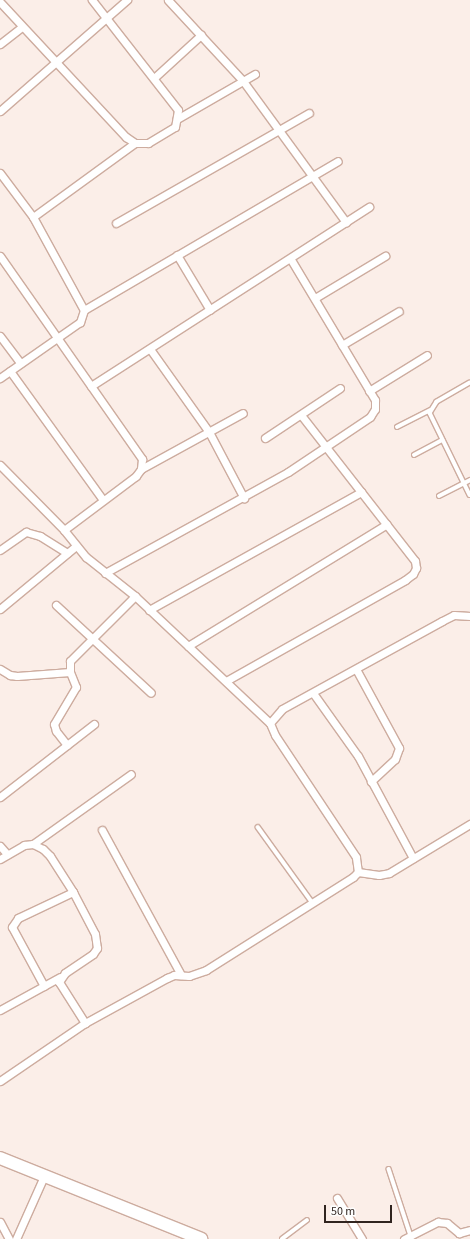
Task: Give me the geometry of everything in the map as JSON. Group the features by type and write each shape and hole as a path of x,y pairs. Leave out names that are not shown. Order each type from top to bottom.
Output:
{"highway":[{"path":"0,1158 194,1238"}],"street":[{"path":"0,2 126,137 135,143 148,143 161,137 175,127 178,119 178,110 92,0"},
{"path":"0,111 127,0"},
{"path":"168,0 243,81 346,222"},
{"path":"0,44 22,27"},
{"path":"154,78 201,36"},
{"path":"178,119 256,74"},
{"path":"116,223 309,113"},
{"path":"33,217 135,143"},
{"path":"0,378 20,363 58,339 80,322 84,310 338,161"},
{"path":"0,173 33,217 84,310"},
{"path":"92,386 369,207"},
{"path":"0,256 138,451 142,459 141,469"},
{"path":"177,256 210,310"},
{"path":"315,298 385,256"},
{"path":"105,573 244,498 326,447 370,417 375,410 375,400 290,258"},
{"path":"342,345 399,311"},
{"path":"0,336 20,363"},
{"path":"150,349 209,432 244,498"},
{"path":"369,391 427,355"},
{"path":"10,371 103,500"},
{"path":"265,438 340,388"},
{"path":"64,530 136,476 141,469 243,413"},
{"path":"226,681 413,574 416,568 415,561 301,415"},
{"path":"0,466 64,530 76,546 105,573 135,596 270,722 275,735 356,857 358,872"},
{"path":"149,610 361,492"},
{"path":"188,646 387,524"},
{"path":"0,550 26,532 40,536 67,553"},
{"path":"0,609 76,546"},
{"path":"67,745 56,731 54,724 76,687 70,672 70,660 135,596"},
{"path":"56,605 151,693"},
{"path":"270,722 282,709 442,621 454,615 470,616"},
{"path":"0,669 10,675 17,676 70,672"},
{"path":"356,669 399,748 395,759 371,782"},
{"path":"313,693 358,756 413,858"},
{"path":"0,797 94,724"},
{"path":"0,858 24,845 33,844 131,774"},
{"path":"0,1081 85,1023 167,978 181,974 189,976 206,970 358,872 379,875 389,873 470,824"},
{"path":"102,830 181,974"},
{"path":"0,1010 60,978 93,954 97,948 96,934 73,892 50,856 33,844"},
{"path":"0,846 7,854"},
{"path":"44,986 12,927 18,918 73,892"},
{"path":"60,978 61,988 85,1023"},
{"path":"16,1239 44,1176"},
{"path":"337,1198 362,1239"},
{"path":"409,1238 443,1221 459,1233 470,1230"},
{"path":"0,1222 9,1239"}],"lane":[{"path":"397,427 430,410 437,402 470,384"},
{"path":"430,410 431,418 470,495"},
{"path":"414,455 442,440"},
{"path":"439,496 470,480"},
{"path":"258,826 312,902"},
{"path":"389,1169 409,1238"},
{"path":"282,1239 307,1220"}]}
